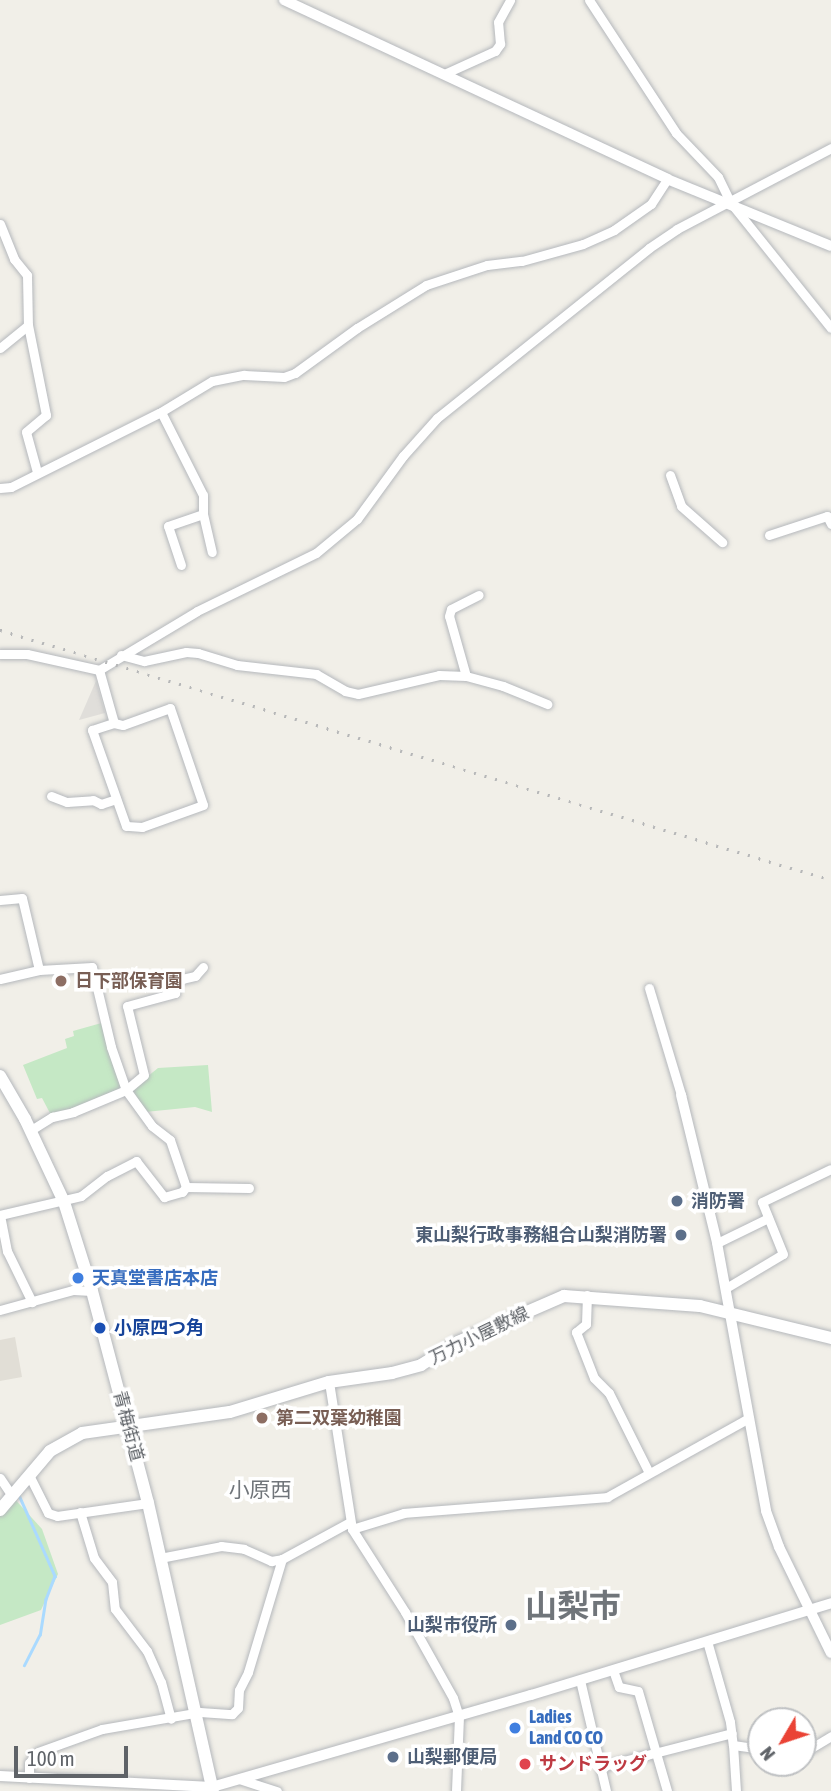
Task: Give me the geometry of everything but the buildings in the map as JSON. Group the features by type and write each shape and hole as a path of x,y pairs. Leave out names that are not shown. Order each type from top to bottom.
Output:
{"main road":[{"name":"青梅街道","path":"0,1076 31,1130 64,1202 92,1291 148,1503 212,1789"},
{"name":"万力小屋敷線","path":"0,1510 50,1451 67,1439 89,1431 230,1412 329,1382 392,1373 421,1365 458,1342 555,1299 587,1295 701,1306 831,1338"}],"street":[{"path":"284,0 667,179 730,202 831,246"},
{"path":"444,74 495,51 500,44 498,22 510,0"},
{"path":"589,0 676,133 718,177 730,202 831,328"},
{"path":"0,654 27,654 99,670 197,611 316,553 357,519 403,456 437,418 649,248 677,229 831,148"},
{"path":"0,488 12,487 37,472 161,412 212,381 227,377 284,377 295,373 368,321 426,285 445,277 487,265 522,261 583,244 614,230 651,204 667,179"},
{"path":"0,223 14,259 27,275 28,325 46,415 26,432 37,472"},
{"path":"0,348 28,325"},
{"path":"161,412 203,495 203,514 212,552"},
{"path":"670,475 681,506 722,542"},
{"path":"181,565 168,526 203,514"},
{"path":"769,536 827,516 831,524"},
{"path":"466,676 449,616 451,609 479,595"},
{"path":"121,655 144,661 186,652 198,653 237,666 316,674 345,691 358,694 439,675 466,676 503,686 547,704"},
{"path":"99,670 114,723"},
{"path":"170,708 202,805 142,827 126,825 116,799 92,730 114,723 123,725 170,708"},
{"path":"51,796 67,802 93,800 101,804 116,799"},
{"path":"0,900 22,898 39,970"},
{"path":"0,979 39,970 92,967 111,1047 126,1090 152,1126 170,1140 186,1187"},
{"path":"31,1130 52,1117 126,1090 144,1075 127,1006 175,993 173,981 195,976 203,967"},
{"path":"649,988 681,1095 717,1243 766,1511 808,1610 831,1653"},
{"path":"32,1302 7,1251 0,1215 81,1196 107,1175 136,1161 164,1197 181,1192 186,1187 249,1188"},
{"path":"726,1288 783,1254 762,1202 831,1169"},
{"path":"717,1243 768,1218"},
{"path":"0,1310 73,1290 92,1291"},
{"path":"587,1295 586,1324 576,1332 594,1378 609,1393 649,1473"},
{"path":"329,1382 351,1526 405,1612 453,1698 459,1716 456,1791"},
{"path":"160,1558 221,1546 244,1549 271,1561 282,1559 351,1526 404,1513 607,1497 749,1418"},
{"path":"29,1475 48,1513 57,1516 148,1503"},
{"path":"0,1478 12,1496"},
{"path":"80,1512 94,1558 111,1582 115,1609 147,1651 161,1682 172,1719"},
{"path":"29,1778 29,1763 38,1752 102,1729 196,1713 232,1714 238,1708 239,1690 248,1672 282,1559"},
{"path":"0,1776 212,1789 831,1603"},
{"path":"707,1641 732,1734 736,1791"},
{"path":"613,1670 619,1687 638,1691 667,1791"},
{"path":"580,1680 606,1791"},
{"path":"600,1767 732,1734"},
{"path":"733,1745 747,1747"},
{"path":"239,1779 277,1791"}],"shaded area":[{"path":"96,681 105,713 79,720"},
{"path":"15,1337 22,1377 0,1381 0,1340"}],"green space":[{"path":"105,1022 126,1086 52,1117 42,1098 37,1099 23,1065 67,1048 65,1039 74,1036 73,1031"},
{"path":"208,1065 212,1112 195,1107 145,1112 131,1090 158,1068"},
{"path":"12,1496 42,1529 58,1574 41,1610 0,1625 0,1510"}],"waterway":[{"path":"19,1495 55,1576 46,1599 40,1635 25,1665"}],"railway":[{"path":"0,630 831,880"}],"place":[{"name":"日下部保育園","path":"61,981"},
{"name":"消防署","path":"677,1201"},
{"name":"東山梨行政事務組合山梨消防署","path":"681,1235"},
{"name":"天真堂書店本店","path":"78,1278"},
{"name":"小原四つ角","path":"100,1328"},
{"name":"第二双葉幼稚園","path":"262,1418"},
{"name":"山梨市役所","path":"511,1625"},
{"name":"Ladies Land CO CO","path":"515,1728"},
{"name":"山梨郵便局","path":"393,1757"},
{"name":"サンドラッグ","path":"525,1764"}],"district":[{"name":"小原西","path":"260,1489"},
{"name":"山梨市","path":"573,1606"}]}
